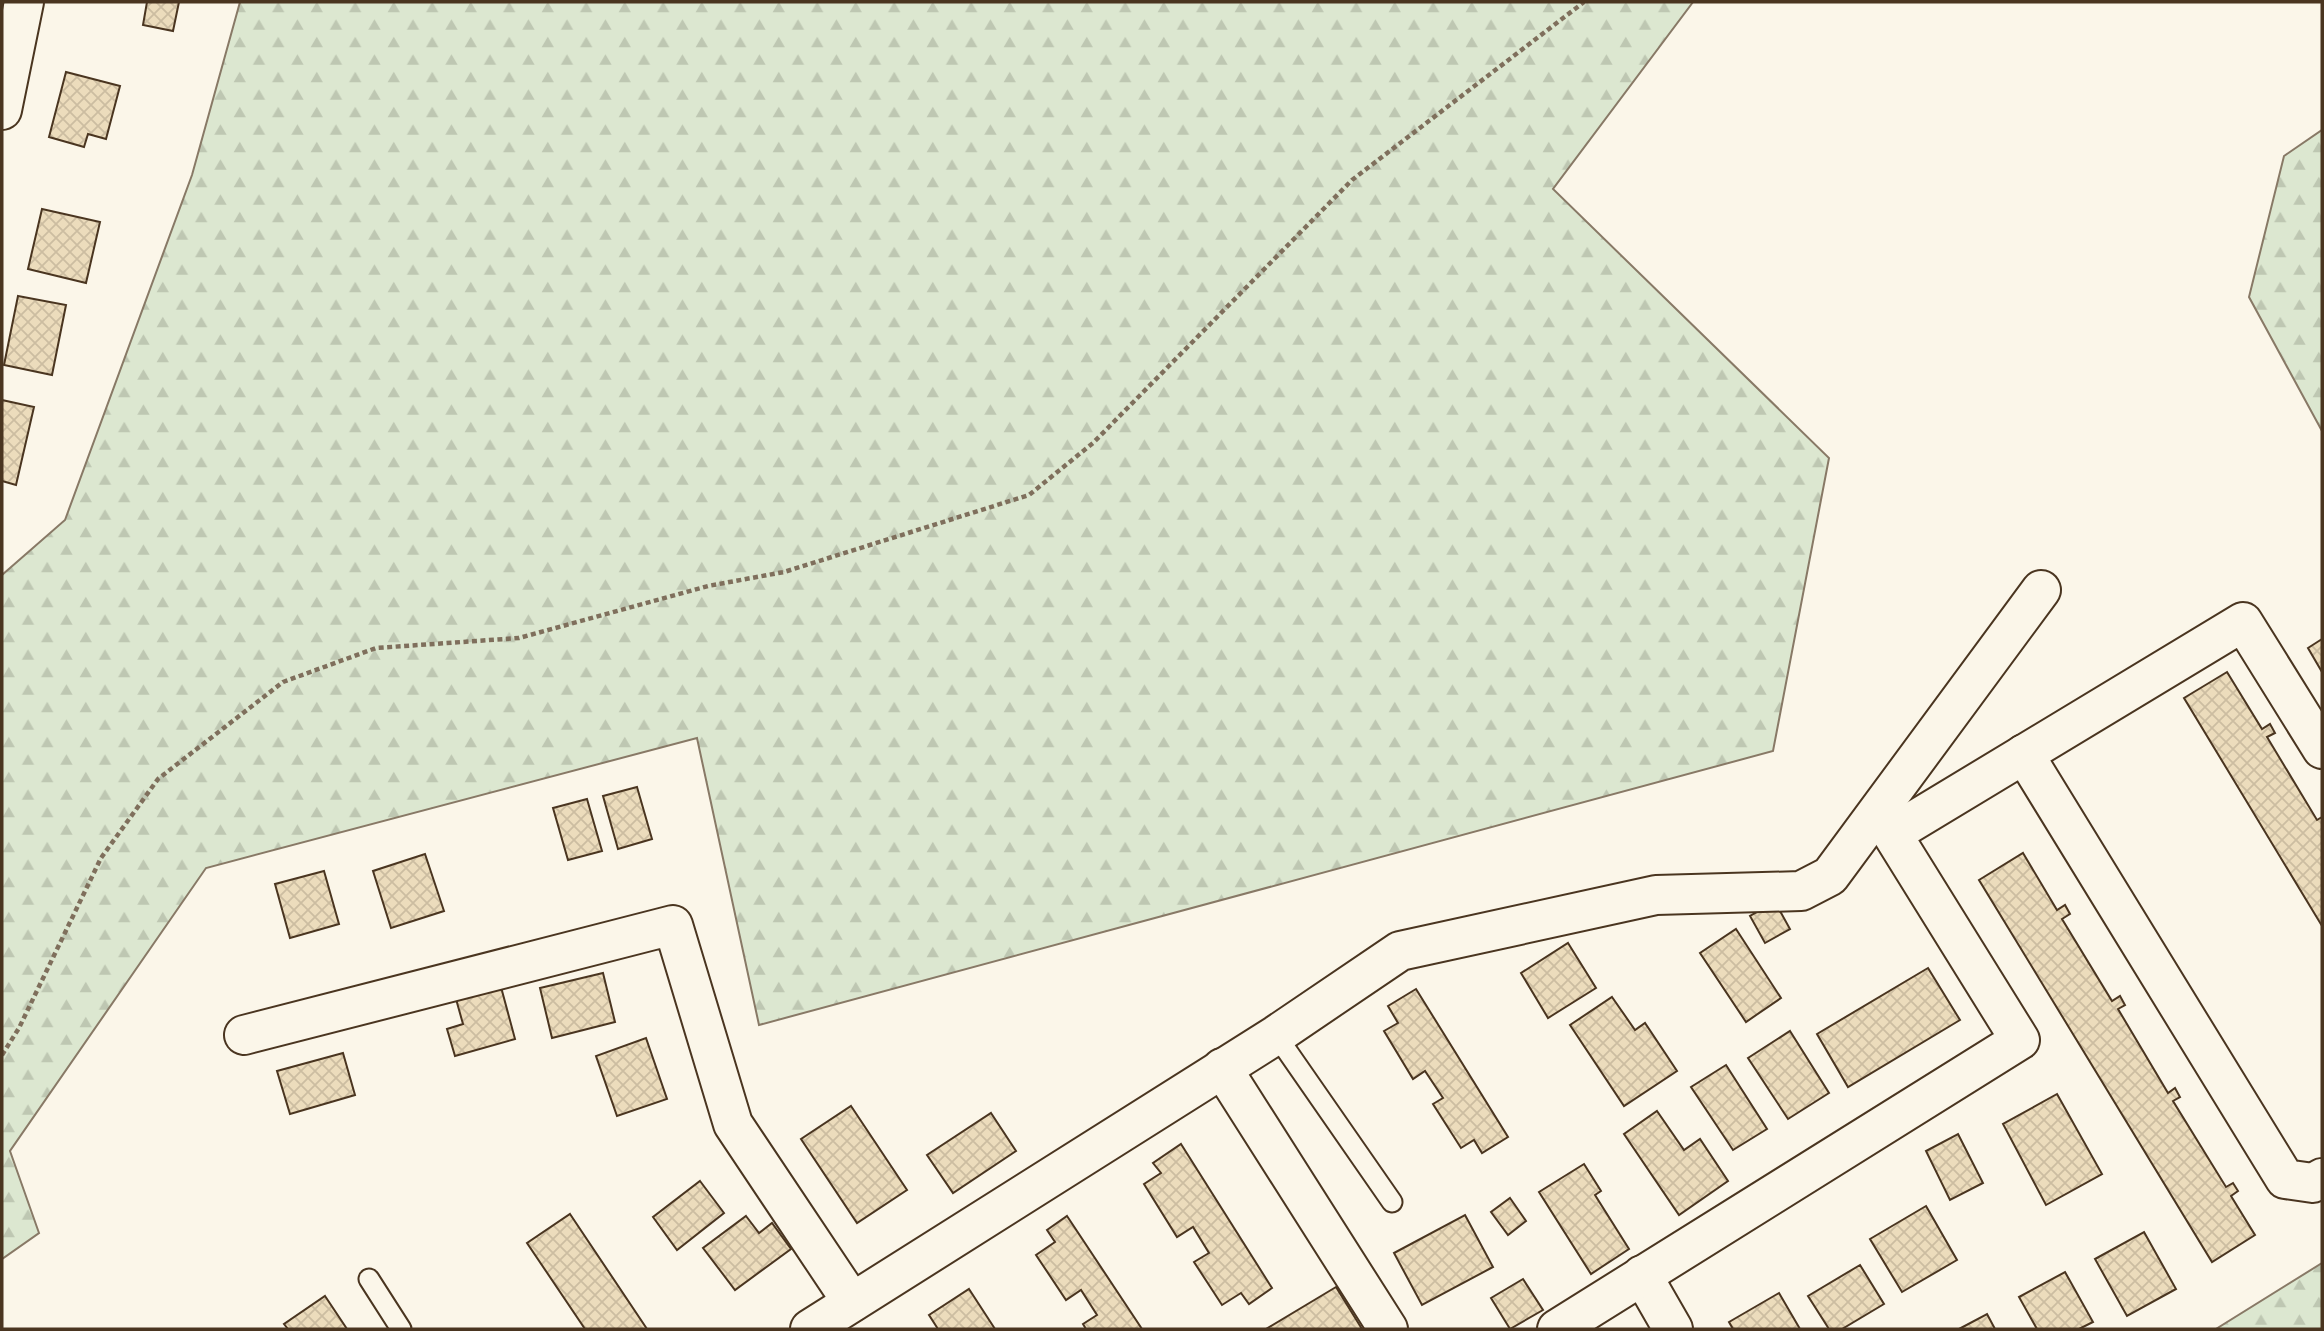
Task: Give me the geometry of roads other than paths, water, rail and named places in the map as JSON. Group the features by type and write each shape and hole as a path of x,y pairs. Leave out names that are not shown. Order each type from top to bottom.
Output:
{"street":[{"path":"2,110 14,21"},
{"path":"810,1329 1276,1035 1400,951 1656,895 1801,891 1830,876 2041,590"},
{"path":"1557,1329 2020,1040 1892,834 2243,622 2322,749"},
{"path":"2024,754 2286,1179 2313,1183 2322,1178"},
{"path":"244,1035 673,925 733,1124 852,1302"},
{"path":"1222,1068 1388,1329"},
{"path":"1642,1275 1674,1329"}],"lane":[{"path":"1276,1035 1392,1202"},
{"path":"369,1279 401,1329"}]}
